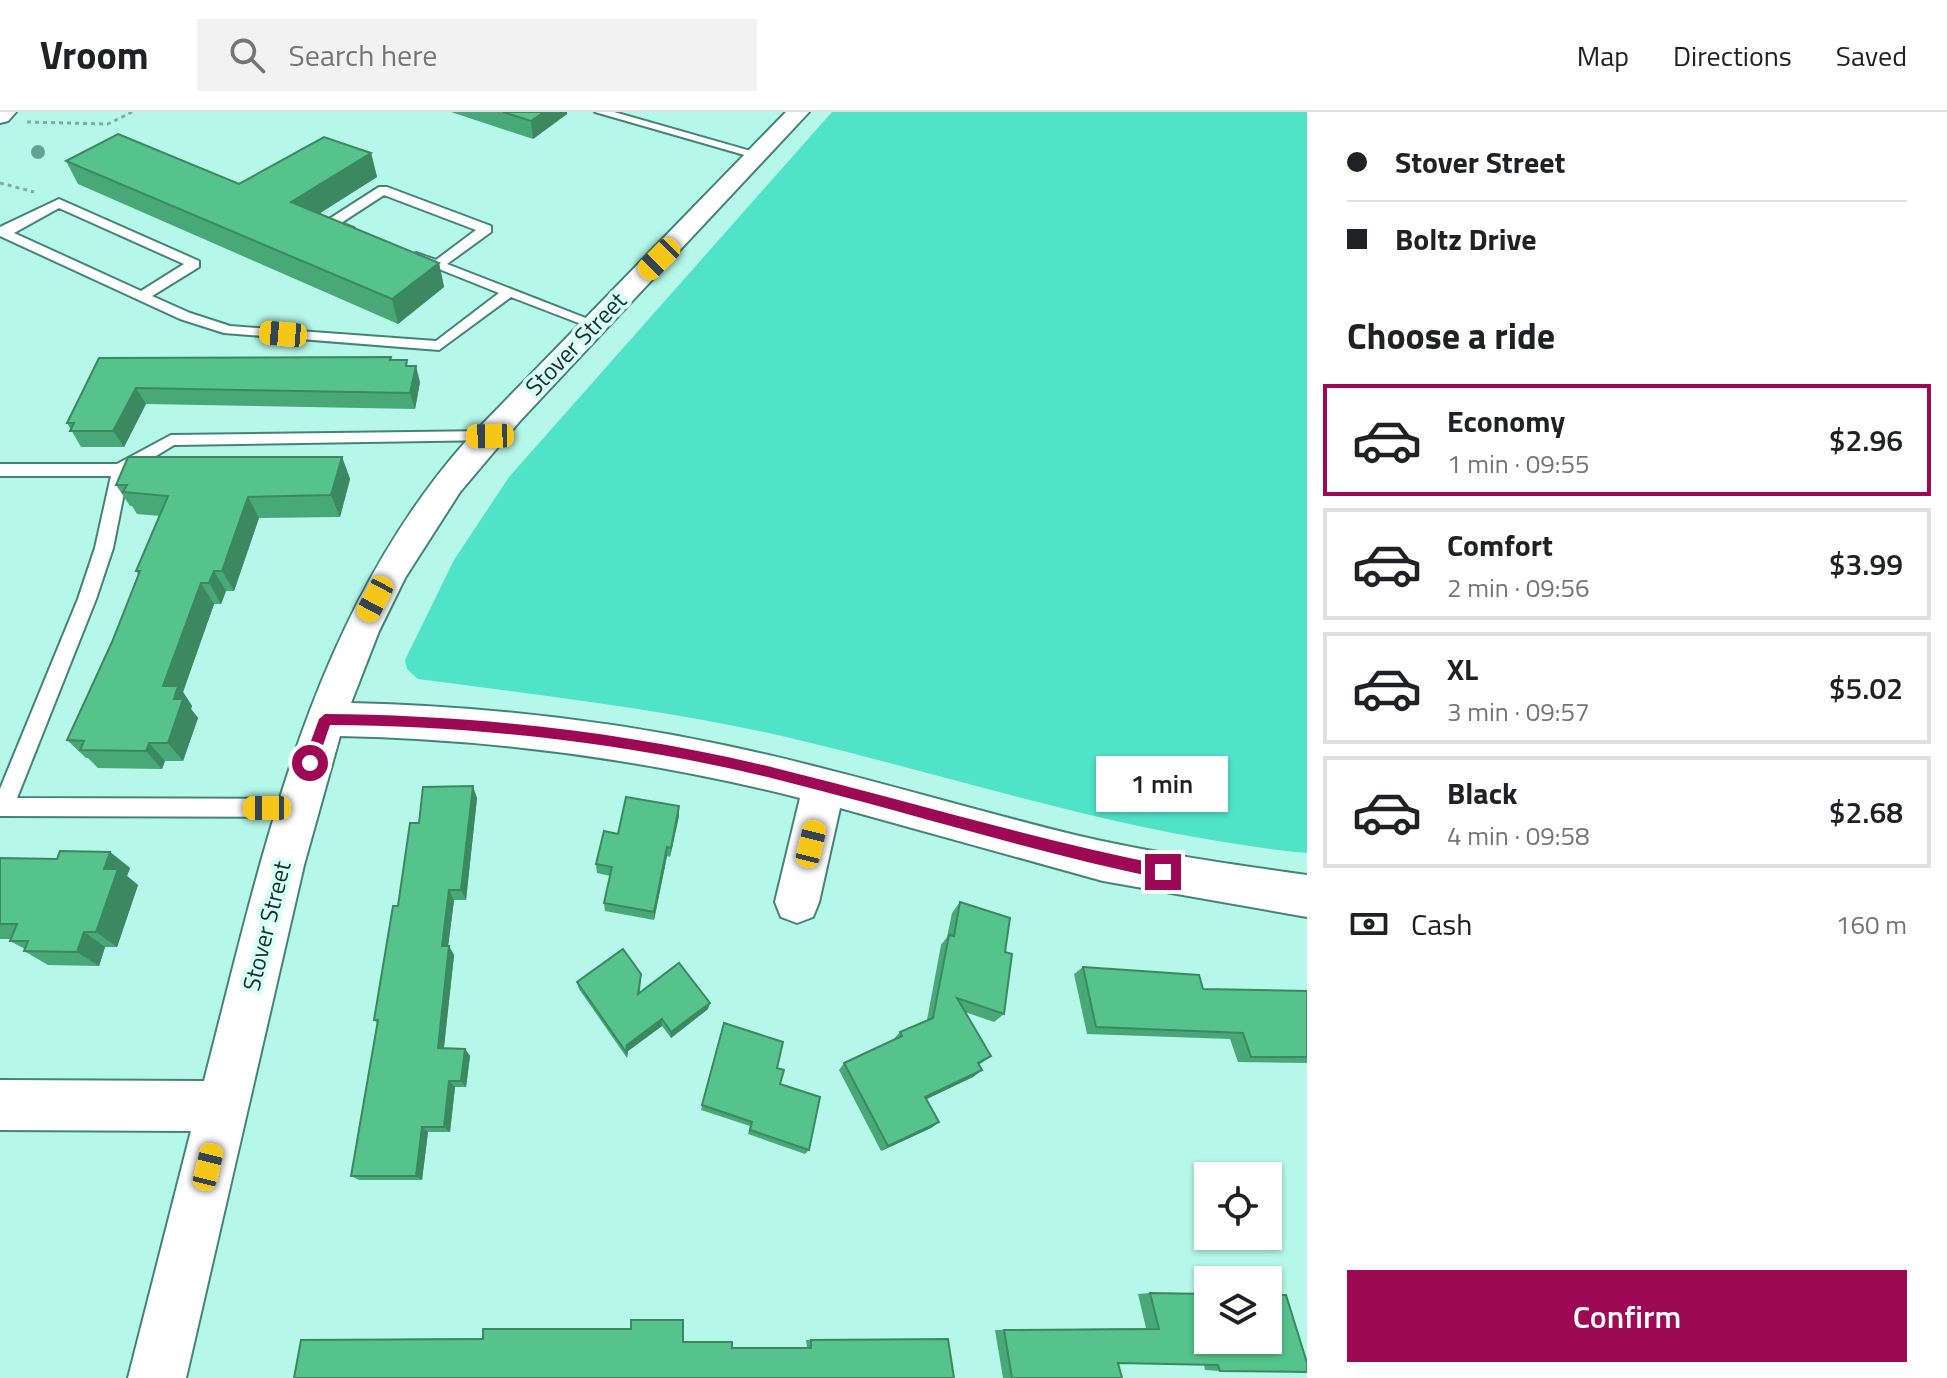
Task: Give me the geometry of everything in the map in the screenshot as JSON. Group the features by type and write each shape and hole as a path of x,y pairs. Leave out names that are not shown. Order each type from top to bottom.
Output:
{"street":[{"name":"Stover Street","path":"157,1378 297,808 325,719 364,619 423,518 490,436 798,112"},
{"path":"325,719 413,720 520,730 663,751 824,785 1076,854 1220,884 1307,896"},
{"path":"797,902 824,785"},
{"path":"0,1105 222,1106"}],"lane":[{"path":"601,112 759,155"},
{"path":"357,234 331,224 383,190 486,229 437,265"},
{"path":"3,231 59,203 194,264 142,296"},
{"path":"3,231 185,316 229,330 439,346 509,292"},
{"path":"397,249 594,324"},
{"path":"0,470 120,470 171,440 490,436"},
{"path":"120,470 104,548 91,586 1,807 297,808"}],"path":[{"path":"9,116 108,124 132,112"}],"green space":[{"path":"832,112 1307,112 1307,853 1240,845 1108,819 737,726 601,703 418,679 407,669 405,660 454,560 509,477"}],"building":[{"path":"503,112 544,112 531,121"},
{"path":"118,134 239,184 324,137 371,153 291,202 439,263 392,299 66,161"},
{"path":"391,357 390,360 407,360 406,366 416,366 410,393 136,388 113,431 70,431 74,423 67,423 99,358"},
{"path":"128,457 342,457 331,495 248,497 222,571 214,571 209,583 201,583 163,686 178,686 174,699 183,699 168,743 149,743 146,751 80,750 84,741 67,740 112,642 140,571 136,571 168,496 123,492 127,485 116,485"},
{"path":"473,786 461,890 449,890 442,946 449,946 438,1048 465,1049 461,1081 449,1081 444,1127 422,1127 416,1176 351,1176 378,1020 374,1020 393,906 398,906 410,823 419,823 423,787"},
{"path":"626,797 679,806 654,912 604,903 612,867 596,864 604,831 618,834"},
{"path":"60,851 110,852 104,869 118,869 96,932 84,932 77,952 24,951 28,941 10,941 17,924 0,924 0,858 57,859"},
{"path":"960,902 1010,918 1005,952 1012,954 1004,1014 957,998 991,1056 978,1063 982,1070 925,1097 939,1122 888,1146 844,1063 933,1018 949,935 954,936"},
{"path":"623,949 641,974 638,994 679,963 710,1003 671,1032 662,1019 627,1045 626,1052 577,982"},
{"path":"1083,967 1199,975 1203,989 1307,991 1307,1057 1251,1057 1243,1033 1096,1027"},
{"path":"724,1023 783,1042 777,1068 784,1070 780,1084 820,1097 809,1150 750,1130 752,1122 702,1105"},
{"path":"1150,1293 1194,1294 1194,1354 1282,1354 1282,1295 1286,1295 1307,1372 1220,1371 1218,1365 1118,1363 1122,1378 1012,1378 1004,1330 1159,1329"},
{"path":"631,1320 683,1320 683,1342 732,1342 732,1348 811,1348 811,1340 948,1339 954,1378 294,1378 301,1340 483,1339 483,1329 631,1329"}],"route":[{"path":"310,763 325,719 413,720 520,730 663,751 773,773 884,800 1076,854 1163,872"}]}
